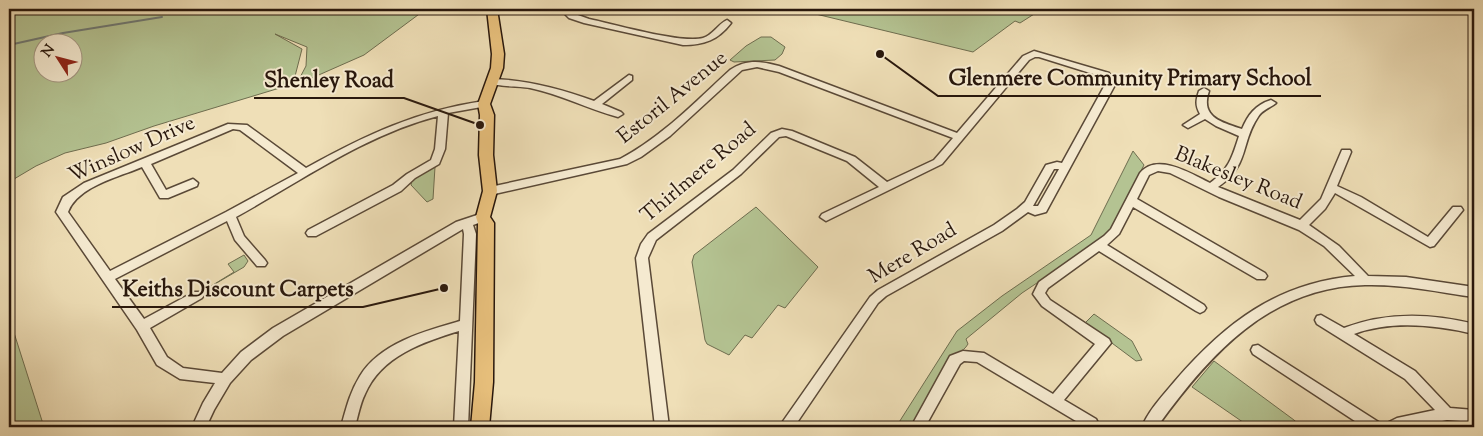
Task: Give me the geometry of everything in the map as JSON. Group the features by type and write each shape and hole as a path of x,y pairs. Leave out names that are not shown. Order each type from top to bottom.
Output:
{"main road":[{"path":"480,427 484,382 486,223 483,217 490,191 486,165 487,115 484,104 493,82 498,54 492,9"}],"street":[{"path":"564,9 572,16 587,22 683,42 699,43 712,38 727,23"},
{"name":"Mere Road","path":"786,427 878,296 998,228 1030,204 1050,166 1065,167 1111,83 1109,78 1099,72 1034,54 1026,58 960,137"},
{"name":"Estoril Avenue","path":"490,191 623,162 638,156 733,72 740,67 753,63 776,68 960,137"},
{"path":"596,106 628,78"},
{"path":"493,82 519,82 537,85 618,114"},
{"path":"1204,91 1200,98 1201,107 1205,115 1244,134"},
{"path":"1210,188 1224,178 1234,165 1244,134 1258,110 1262,106 1271,103"},
{"path":"108,277 229,215 382,132 405,122 443,111 484,104"},
{"path":"312,233 323,223 397,188 411,176 435,162 440,149 443,111"},
{"path":"1188,125 1205,115"},
{"name":"Winslow Drive","path":"225,379 180,373 162,362 142,326 62,212 67,200 88,186 223,130 238,126 248,130 306,173"},
{"name":"Thirlmere Road","path":"662,427 642,258 647,244 658,232 737,172 775,135 782,132 851,158 886,186"},
{"path":"826,217 938,162 960,137"},
{"path":"1302,226 1318,211 1332,187 1337,166 1346,152"},
{"path":"145,162 164,195 193,183"},
{"name":"Blakesley Road","path":"1055,402 1077,373 1104,343 1046,303 1039,294 1042,286 1099,246 1115,231 1145,173 1152,168 1164,168 1178,172 1210,188 1275,213 1302,226 1334,248 1365,280"},
{"path":"1332,187 1367,204 1427,245 1456,210"},
{"path":"1131,202 1261,276"},
{"path":"229,215 243,244 261,264"},
{"path":"199,427 225,379 246,356 278,332 466,222 483,217"},
{"path":"461,427 470,234 466,222"},
{"path":"1099,246 1200,308"},
{"path":"1149,427 1197,365 1231,333 1269,305 1288,296 1330,284 1365,280 1415,283 1474,292"},
{"path":"142,326 198,295"},
{"path":"1321,320 1410,375 1447,414"},
{"path":"1343,333 1360,325 1404,322 1437,322 1474,329"},
{"path":"348,427 358,392 372,371 386,357 407,344 431,334 466,324"},
{"path":"1258,350 1375,427"},
{"path":"918,427 955,360 963,356 978,356 1091,423"},
{"path":"1392,427 1397,424 1447,414 1474,416"}],"green space":[{"path":"9,9 426,9 364,55 296,85 306,66 307,47 275,34 302,49 293,84 154,126 106,143 65,153 36,166 9,182"},
{"path":"795,9 1042,9 1020,23 1015,21 973,52"},
{"path":"761,37 771,37 785,47 782,54 775,60 734,62 730,60 746,46"},
{"path":"1133,151 1144,165 1107,236 1022,293 966,339 968,344 947,364 912,427 896,427 957,331 1002,296 1091,235"},
{"path":"435,167 433,199 427,202 411,185 412,180"},
{"path":"756,207 818,267 785,308 778,305 752,338 745,335 729,355 707,344 705,340 692,262 694,255"},
{"path":"244,255 248,261 244,267 203,291 234,272 228,264"},
{"path":"1094,314 1132,341 1142,360 1136,361 1085,323"},
{"path":"9,317 44,427 9,427"},
{"path":"1214,361 1302,427 1250,427 1192,387"}],"waterway":[{"path":"9,45 63,33 162,17"}],"place":[{"name":"Glenmere Community Primary School","path":"880,54"},
{"name":"Shenley Road","path":"480,125"},
{"name":"Keiths Discount Carpets","path":"444,288"}]}
